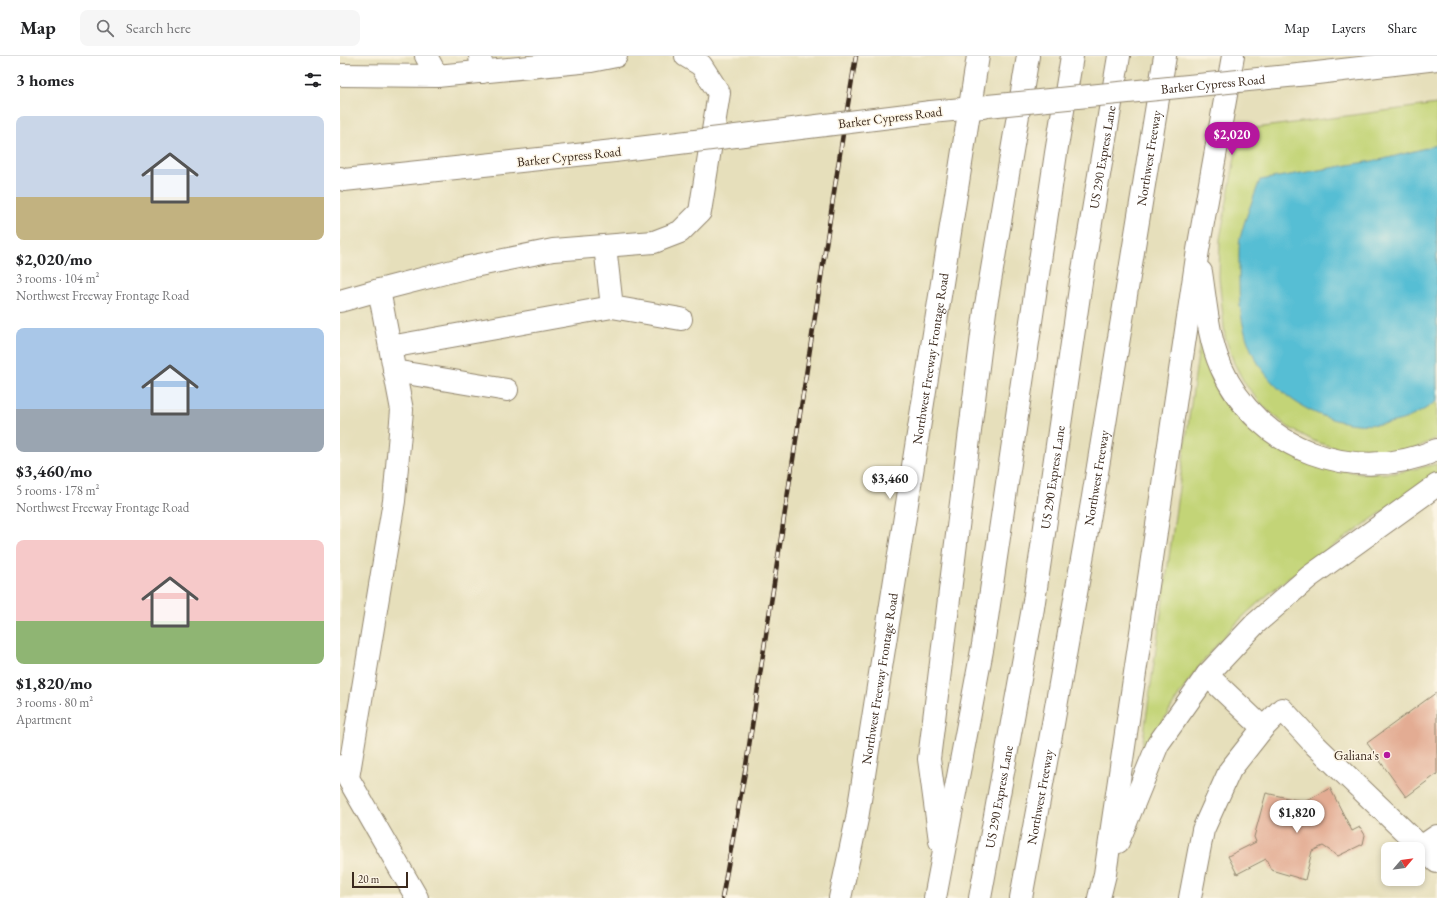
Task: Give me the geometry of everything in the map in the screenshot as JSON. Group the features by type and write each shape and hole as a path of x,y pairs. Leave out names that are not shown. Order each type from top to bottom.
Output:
{"main road":[{"path":"426,56 437,76"},
{"path":"340,75 437,76 481,64 591,61 616,56"},
{"path":"340,301 464,268 545,252 654,242 680,232 700,212 719,93 701,65 686,56"},
{"name":"Northwest Freeway Frontage Road","path":"840,898 857,819 979,107 978,56"},
{"path":"943,860 929,759 985,311 1028,56"},
{"path":"935,898 983,645 1072,56"},
{"name":"US 290 Express Lane","path":"980,898 1033,608 1081,282 1119,56"},
{"name":"Northwest Freeway","path":"1021,898 1053,728 1093,497 1166,56"},
{"path":"1099,898 1105,874 1198,250 1233,56"},
{"name":"Barker Cypress Road","path":"341,181 614,151 931,112 1308,74 1437,59"},
{"path":"605,246 612,307"},
{"path":"1198,250 1209,330 1220,366 1239,400 1263,425 1278,437 1301,449 1331,460 1349,463 1388,463 1407,460 1437,450"},
{"path":"379,290 402,410 394,501 344,771 417,898"},
{"path":"390,347 612,307 681,319"},
{"path":"394,371 507,390"},
{"path":"1105,874 1158,744 1207,675 1255,624 1309,576 1437,485"},
{"path":"1207,675 1263,728"},
{"path":"1194,897 1203,830 1230,770 1263,728 1282,709 1315,745 1429,841 1437,862"}],"green space":[{"path":"1437,104 1437,438 1418,447 1393,452 1341,450 1314,441 1288,427 1264,407 1245,384 1234,363 1225,337 1219,277 1220,239 1240,130"},
{"path":"1200,341 1204,342 1215,372 1327,467 1362,474 1395,473 1437,464 1437,473 1302,568 1249,611 1205,658 1180,693 1148,749 1142,747"}],"water":[{"path":"1437,145 1437,401 1421,412 1402,420 1377,424 1351,423 1327,417 1304,407 1283,393 1266,375 1253,353 1242,320 1239,293 1240,240 1260,180 1384,159"}],"building":[{"path":"1437,692 1437,774 1406,797 1367,743"},
{"path":"1330,788 1352,831 1360,827 1365,835 1363,844 1338,856 1323,846 1312,851 1305,880 1271,870 1266,859 1237,874 1228,856 1256,842 1254,837 1266,793 1305,802"}],"railway":[{"path":"722,898 745,772 856,56"}],"place":[{"name":"Galiana's","path":"1387,755"}]}
